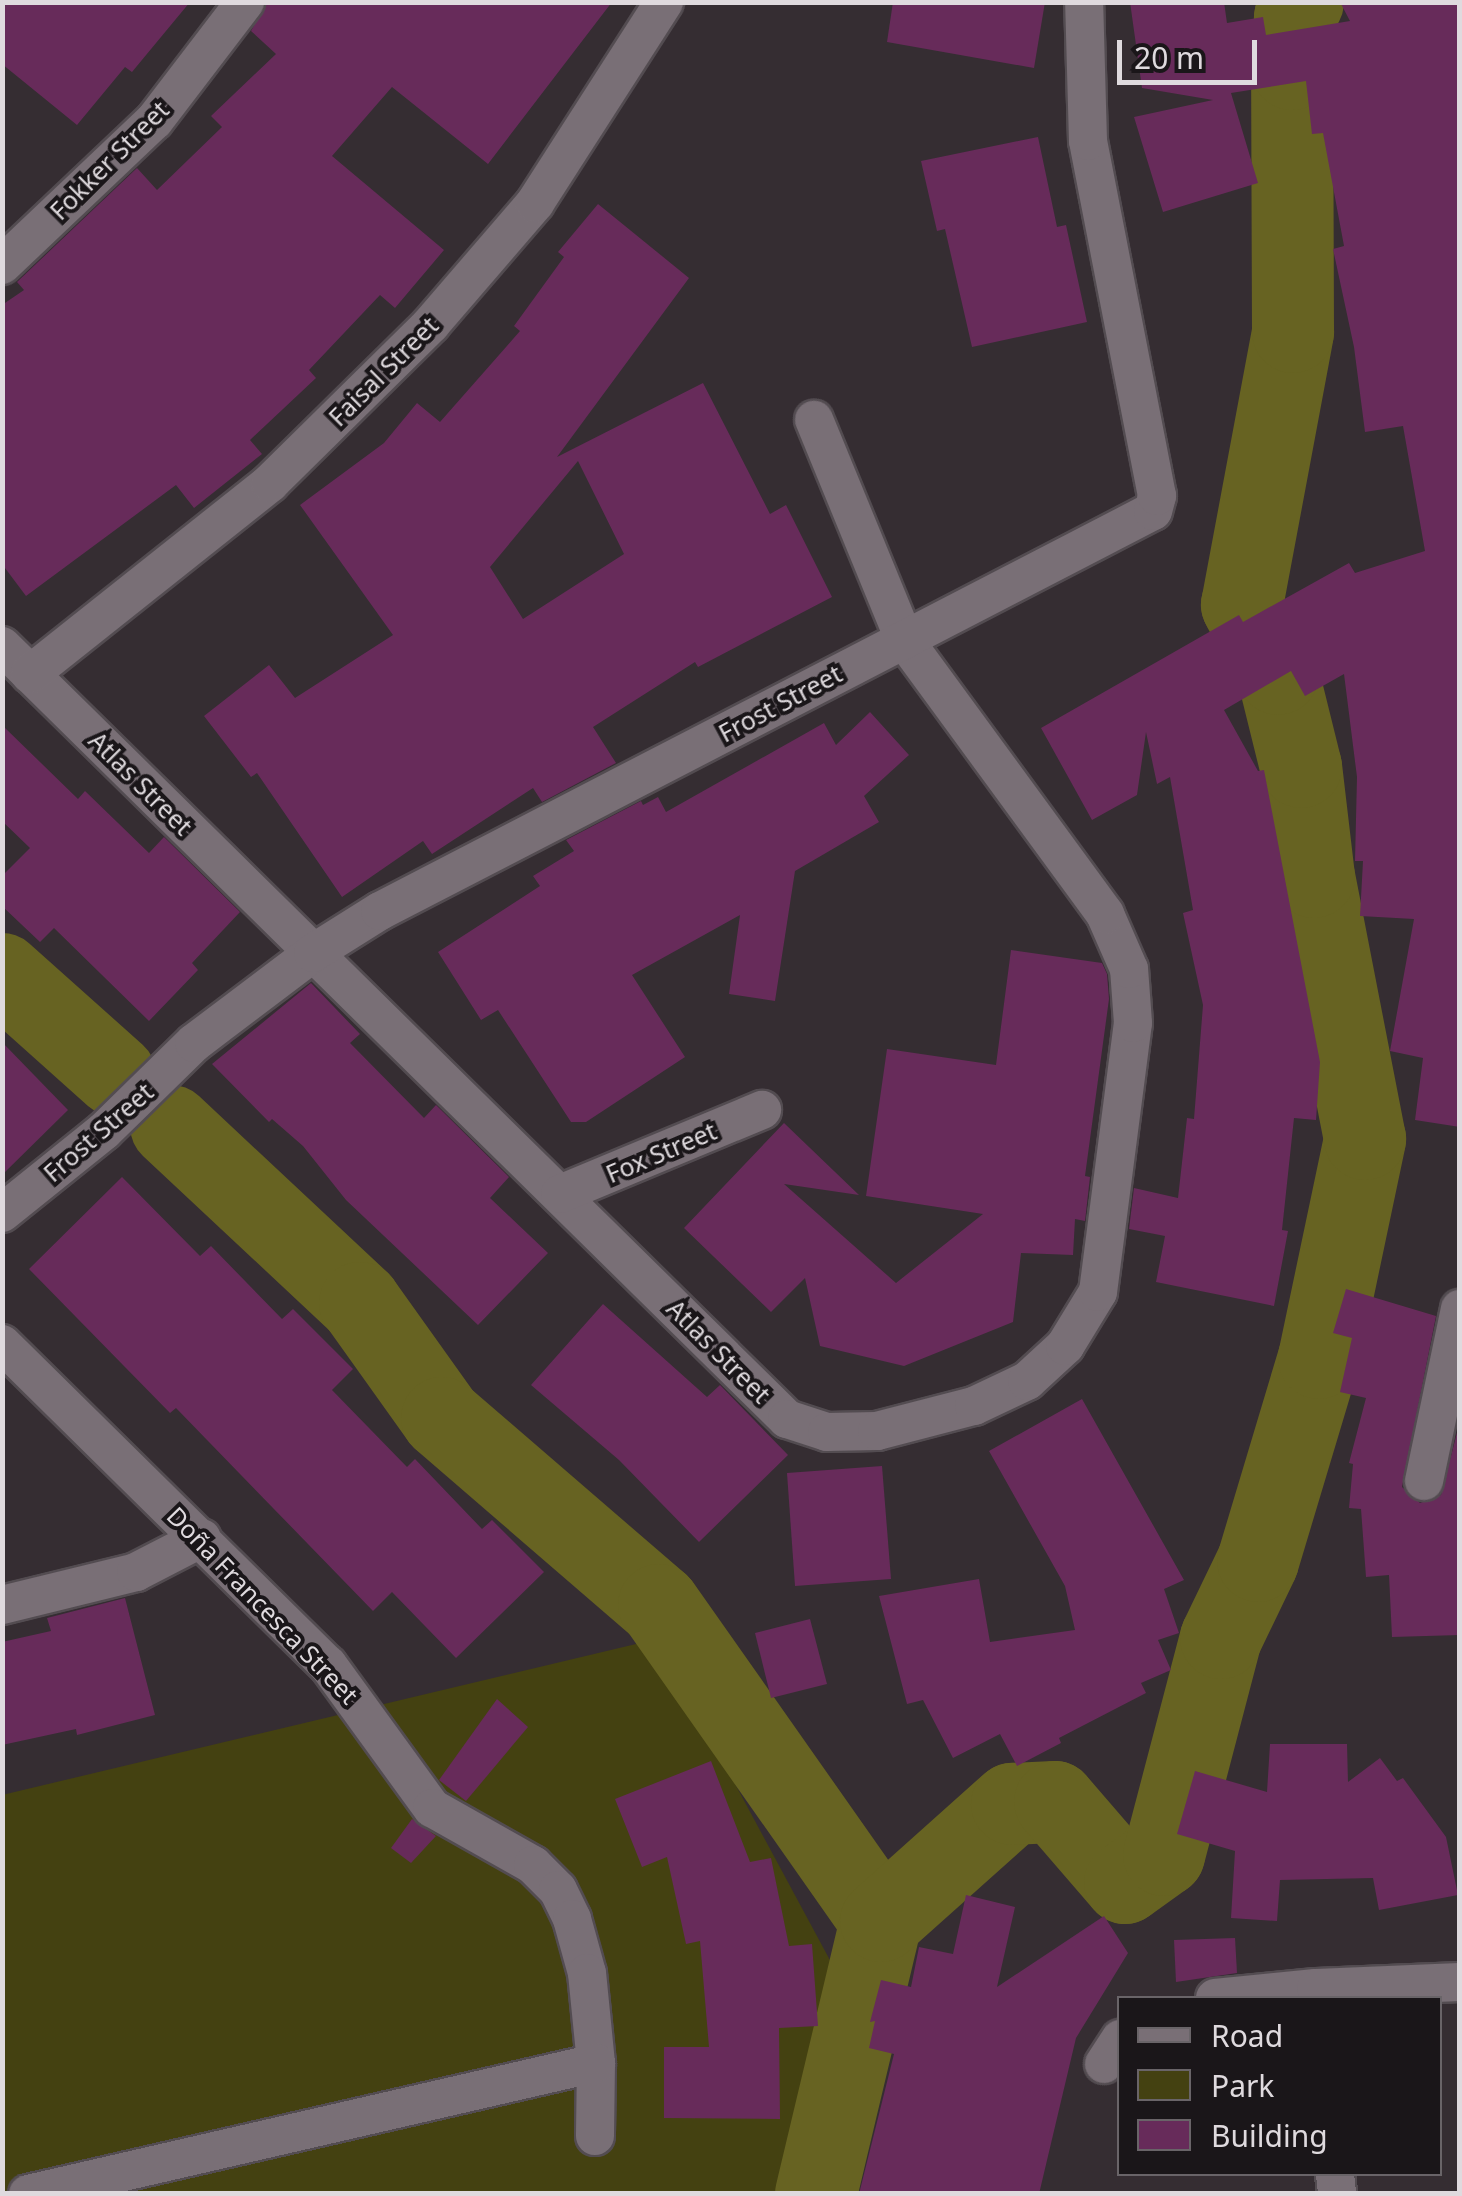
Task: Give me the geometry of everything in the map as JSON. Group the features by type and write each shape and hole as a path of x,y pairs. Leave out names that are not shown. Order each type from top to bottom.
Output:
{"street":[{"name":"Fokker Street","path":"2,264 154,121 245,2"},
{"name":"Faisal Street","path":"30,674 270,484 431,324 535,203 664,2"},
{"name":"Frost Street","path":"2,1213 104,1131 194,1043 314,953 380,911 1154,511 1157,496 1088,142 1084,2"},
{"name":"Atlas Street","path":"2,646 786,1418 827,1432 877,1431 974,1406 1027,1380 1065,1346 1098,1292 1134,1023 1130,970 1105,914 904,639 814,420"},
{"name":"Fox Street","path":"560,1194 762,1110"},
{"path":"1424,1482 1460,1308"},
{"name":"Doña Francesca Street","path":"2,1344 328,1666 432,1808 533,1865 558,1890 572,1919 587,1973 596,2063 596,2136"},
{"path":"2,1605 136,1572 202,1538"},
{"path":"1255,1996 1460,1982"},
{"path":"28,2194 596,2063"}],"green space":[{"path":"657,1639 852,2001 867,2064 853,2193 3,2193 2,1795"}],"building":[{"path":"2,2 190,2 132,72 125,67 77,125 2,64"},
{"path":"267,2 612,2 488,164 392,87 332,156 444,250 395,308 380,295 309,370 316,378 250,440 262,454 194,508 176,485 26,596 2,564 2,305 24,290 17,282 137,168 157,190 222,127 211,116 276,54 251,31"},
{"path":"893,2 1045,2 1034,68 887,42"},
{"path":"1130,2 1224,2 1227,23 1263,17 1266,35 1350,21 1340,2 1460,2 1460,1127 1415,1120 1423,1058 1390,1051 1414,919 1360,916 1363,861 1355,861 1357,777 1344,674 1305,696 1291,671 1224,710 1258,771 1264,770 1320,1062 1316,1120 1294,1118 1282,1230 1288,1231 1274,1306 1156,1282 1165,1236 1129,1229 1134,1188 1178,1198 1187,1118 1194,1119 1203,1005 1183,913 1193,910 1170,777 1157,784 1146,732 1137,795 1092,820 1041,728 1239,615 1243,622 1349,563 1355,573 1425,551 1403,426 1365,432 1354,347 1333,249 1344,246 1323,133 1312,134 1306,81 1231,93 1258,183 1163,212 1134,117 1213,100 1142,88"},
{"path":"1038,137 1057,227 1066,225 1087,322 972,347 945,229 937,231 921,161"},
{"path":"598,204 689,278 557,457 703,383 770,514 786,505 832,597 698,667 695,662 593,727 616,763 542,802 533,788 432,854 423,841 342,897 257,773 251,777 204,716 269,665 295,698 393,635 300,505 384,443 417,403 440,422 520,331 514,326 564,257 558,252","holes":["578,461 624,554 523,619 490,567"]},
{"path":"870,712 909,755 864,796 879,822 795,871 775,1001 729,994 740,915 632,975 685,1057 586,1122 571,1122 498,1010 481,1020 438,952 540,886 533,876 574,851 566,840 641,801 643,805 658,797 666,812 824,723 836,745"},
{"path":"2,725 78,799 85,791 149,853 164,837 240,912 192,963 198,970 149,1021 54,928 40,942 2,906 2,876 30,848 2,821"},
{"path":"1011,950 1102,963 1107,974 1109,999 1085,1176 1090,1177 1085,1221 1075,1219 1073,1255 1021,1253 1013,1322 904,1366 820,1346 805,1278 771,1312 684,1228 784,1123 859,1195 784,1184 896,1283 983,1214 866,1196 887,1049 996,1065"},
{"path":"311,983 360,1034 350,1043 424,1118 436,1105 509,1177 490,1198 548,1253 478,1325 346,1200 303,1146 272,1119 269,1122 212,1064"},
{"path":"2,1042 68,1110 2,1175"},
{"path":"122,1177 200,1256 211,1246 282,1319 293,1309 353,1369 332,1390 407,1467 415,1459 482,1529 492,1520 544,1572 456,1658 392,1592 373,1611 176,1408 170,1413 29,1269"},
{"path":"1346,1289 1436,1316 1402,1487 1420,1503 1441,1495 1460,1421 1460,1635 1392,1637 1389,1575 1366,1577 1361,1509 1349,1508 1353,1464 1349,1463 1366,1398 1340,1392 1352,1338 1333,1333"},
{"path":"603,1304 707,1397 720,1385 788,1455 699,1542 619,1460 531,1385"},
{"path":"1082,1399 1184,1580 1164,1589 1179,1633 1158,1640 1171,1670 1141,1683 1146,1693 1059,1738 1061,1743 1017,1766 1000,1734 953,1758 923,1700 907,1704 879,1596 979,1579 990,1642 1075,1630 1065,1586 989,1451"},
{"path":"882,1466 891,1579 795,1586 787,1473"},
{"path":"125,1598 155,1715 77,1735 76,1729 2,1745 2,1642 51,1631 47,1618"},
{"path":"810,1619 827,1684 771,1698 755,1633"},
{"path":"497,1699 528,1727 466,1801 439,1780"},
{"path":"1270,1744 1347,1744 1348,1782 1380,1758 1397,1781 1403,1778 1446,1837 1458,1895 1379,1910 1373,1878 1280,1880 1277,1921 1231,1918 1235,1851 1177,1834 1195,1771 1267,1792"},
{"path":"711,1761 750,1862 771,1858 789,1946 812,1944 818,2026 779,2028 780,2119 664,2118 664,2047 709,2047 700,1941 686,1944 667,1857 642,1867 615,1799"},
{"path":"412,1819 436,1836 411,1863 391,1848"},
{"path":"966,1895 1015,1907 997,1987 1104,1916 1128,1953 1076,2038 1039,2194 859,2194 894,2054 869,2048 875,2021 870,2022 881,1980 911,1987 919,1947 953,1954"},
{"path":"1235,1938 1237,1973 1176,1982 1174,1940"}],"waterway":[{"path":"816,2194 881,1921 1012,1804 1055,1802 1125,1883 1164,1855 1221,1638 1258,1561 1319,1358 1365,1139 1314,877 1301,767 1278,674 1242,605 1293,332 1292,69 1295,17 1303,2"},
{"path":"2,974 115,1075"},
{"path":"171,1126 360,1303 442,1418 659,1605 881,1921"}]}
